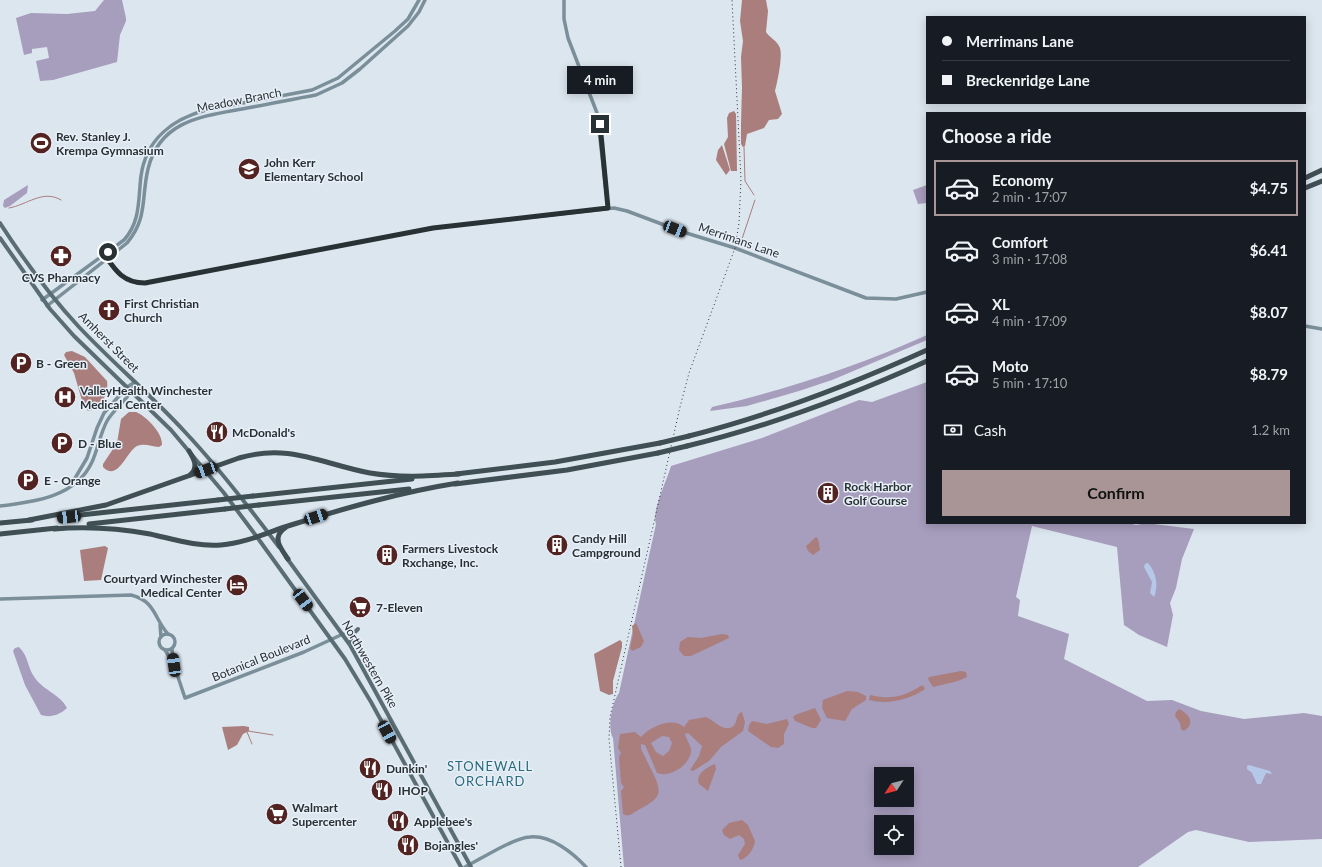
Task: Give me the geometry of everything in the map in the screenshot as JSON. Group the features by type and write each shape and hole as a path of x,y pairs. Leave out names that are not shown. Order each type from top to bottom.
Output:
{"highway":[{"path":"1306,178 1322,170"},
{"path":"1306,188 1322,180"},
{"path":"0,523 459,474 556,462 660,443 754,418 808,400 869,376 926,350"},
{"path":"0,534 458,484 567,470 687,446 797,413 861,389 926,361"},
{"path":"188,476 193,472 196,466 189,451"},
{"path":"29,520 106,505 259,452 279,452 301,455 379,474 411,476 459,474"},
{"path":"54,528 106,527 212,546 257,537 289,525 386,497 458,484"},
{"path":"288,559 277,539 280,532 289,525"}],"main road":[{"name":"Meadow Branch","path":"42,300 124,240 132,229 137,216 143,164 156,141 172,124 190,114 291,94 326,85 338,78 395,31 408,19 419,0"},
{"name":"Meadow Branch","path":"48,306 127,243 138,228 144,205 146,175 149,164 156,148 172,130 192,119 316,95 331,89 360,69 408,26 419,12 425,0"},
{"path":"564,0 564,18 568,38 597,113 608,208"},
{"name":"Merrimans Lane","path":"104,254 117,272 125,279 132,282 145,283 433,228 608,208 628,210 866,298 896,299 926,292"},
{"name":"Amherst Street","path":"0,223 18,251 50,294 83,332 180,427 216,466"},
{"name":"Amherst Street","path":"0,238 42,300 74,336 171,430 206,470"},
{"path":"5,245 11,250 18,251"},
{"path":"10,254 17,255 28,265"},
{"path":"1306,326 1322,328"},
{"path":"71,485 87,458 102,417 127,387 135,382"},
{"path":"0,506 43,500 58,494 81,478 89,468 106,422 132,391 135,382"},
{"name":"Northwestern Pike","path":"216,466 268,532 343,634 471,866"},
{"name":"Northwestern Pike","path":"206,470 332,640 353,672 461,867"},
{"path":"0,598 127,594 145,601 154,610 168,634 173,637 175,641 172,649 174,665"},
{"path":"159,620 161,637 159,645 165,650 174,665"},
{"path":"351,648 351,636 358,629"},
{"path":"161,637 168,634"},
{"name":"Botanical Boulevard","path":"174,665 185,698 221,686 332,640 343,634"},
{"path":"165,650 172,649"},
{"path":"392,740 398,740 404,745"},
{"path":"465,867 471,866 520,839 537,837 563,848 586,867"}],"shaded area":[{"path":"104,0 122,0 126,18 120,35 117,62 53,80 40,81 36,61 49,58 47,47 32,49 32,53 24,55 16,18 31,13 67,14 95,11"},
{"path":"742,0 766,0 768,11 766,32 778,44 781,55 775,91 782,114 778,119 769,120 764,128 747,134 745,146 743,147 741,144 741,57 743,41 740,21"},
{"path":"734,111 736,114 737,171 731,171 724,144 728,137 727,118 729,113"},
{"path":"722,145 730,170 726,175 716,160 718,150"},
{"path":"28,185 27,193 10,206 5,208 3,206 4,200"},
{"path":"926,185 926,203 918,204 913,190"},
{"path":"926,335 926,340 832,380 747,406 710,411 712,407 794,385 848,367"},
{"path":"72,351 85,357 107,381 107,390 103,400 93,410 88,411 83,404 74,373 64,355 66,352"},
{"path":"926,382 926,524 1154,524 1194,529 1182,559 1176,588 1170,603 1173,615 1167,647 1139,635 1124,625 1117,547 1032,526 1016,597 1020,600 1018,616 1069,634 1064,659 1147,701 1172,700 1201,711 1244,719 1304,713 1322,716 1322,839 1249,842 1196,830 1188,832 1138,867 624,867 613,738 611,734 610,722 614,702 619,693 656,524 655,519 660,495 671,466 762,438 859,400 872,402"},
{"path":"129,412 136,412 149,421 160,435 162,445 159,447 145,445 137,446 117,469 108,471 103,467 103,464 117,443 121,419"},
{"path":"816,537 818,539 820,550 813,555 808,551 806,546"},
{"path":"105,546 108,548 101,580 84,581 80,550"},
{"path":"636,623 644,641 641,647 632,651 630,648 633,634 632,626"},
{"path":"722,634 728,635 729,638 691,656 684,656 679,650 680,642 688,637 701,638"},
{"path":"620,640 622,642 622,647 613,681 613,694 609,695 600,691 594,654"},
{"path":"19,647 25,655 38,682 61,700 67,708 55,715 41,715 25,685 13,651 15,648"},
{"path":"961,671 966,672 967,677 958,681 933,687 928,679 929,677"},
{"path":"922,685 925,688 924,690 897,701 883,702 869,700 870,695 891,697 903,695"},
{"path":"847,691 858,692 866,696 866,700 852,709 845,721 827,718 822,708 823,700"},
{"path":"815,708 821,720 816,728 812,728 795,721 793,717 795,715"},
{"path":"1179,709 1186,713 1190,719 1190,725 1184,731 1181,729 1180,723 1175,716"},
{"path":"742,712 745,722 743,731 721,747 709,761 693,771 690,770 699,756 702,746 688,733 685,734 690,745 691,752 687,762 678,770 667,774 657,773 645,745 641,744 641,749 656,778 659,790 658,794 652,802 634,813 629,815 623,814 621,791 624,787 621,783 619,757 621,753 618,748 620,734 635,732 641,737 661,724 674,723 684,727 689,720 706,717 721,727 728,728 734,726 740,713","holes":["662,736 669,737 672,743 669,751 663,756 656,752 651,743"]},
{"path":"787,719 789,724 784,734 784,744 778,748 771,747 748,731 749,725 752,721 767,724"},
{"path":"222,727 249,727 249,731 243,734 237,745 228,750"},
{"path":"715,764 716,769 708,791 699,784 698,780 702,771"},
{"path":"742,820 748,825 755,841 750,853 740,860 738,855 745,844 744,839 739,835 730,839 724,835 722,830 729,823"}],"sand":[{"path":"1148,563 1156,579 1156,593 1154,597 1150,593 1152,582 1144,567 1145,564"},
{"path":"1249,765 1270,771 1272,774 1266,773 1261,784 1257,784 1252,773 1247,769 1247,766"}],"waterway":[{"path":"744,147 745,181 754,195"},
{"path":"9,208 41,197 48,196 61,200"},
{"path":"740,245 755,200"},
{"path":"248,731 273,735"},
{"path":"247,732 252,744"}],"railway":[{"path":"621,867 609,739 610,717 680,407 689,373 735,248 739,223 741,179 732,0"}],"place":[{"name":"Rev. Stanley J. Krempa Gymnasium","path":"41,143"},
{"name":"John Kerr Elementary School","path":"249,169"},
{"name":"CVS Pharmacy","path":"61,256"},
{"name":"First Christian Church","path":"109,310"},
{"name":"B - Green","path":"21,363"},
{"name":"ValleyHealth Winchester Medical Center","path":"65,397"},
{"name":"McDonald's","path":"217,432"},
{"name":"D - Blue","path":"62,443"},
{"name":"E - Orange","path":"28,480"},
{"name":"Rock Harbor Golf Course","path":"828,493"},
{"name":"Candy Hill Campground","path":"557,545"},
{"name":"Farmers Livestock Rxchange, Inc.","path":"387,555"},
{"name":"Courtyard Winchester Medical Center","path":"237,585"},
{"name":"7-Eleven","path":"360,607"},
{"name":"Dunkin'","path":"370,768"},
{"name":"IHOP","path":"382,790"},
{"name":"Walmart Supercenter","path":"277,814"},
{"name":"Applebee's","path":"398,821"},
{"name":"Bojangles'","path":"408,845"}],"district":[{"name":"STONEWALL ORCHARD","path":"490,774"}],"route":[{"path":"108,252 104,254 121,276 132,282 145,283 239,266 416,230 608,208 600,124"}]}
